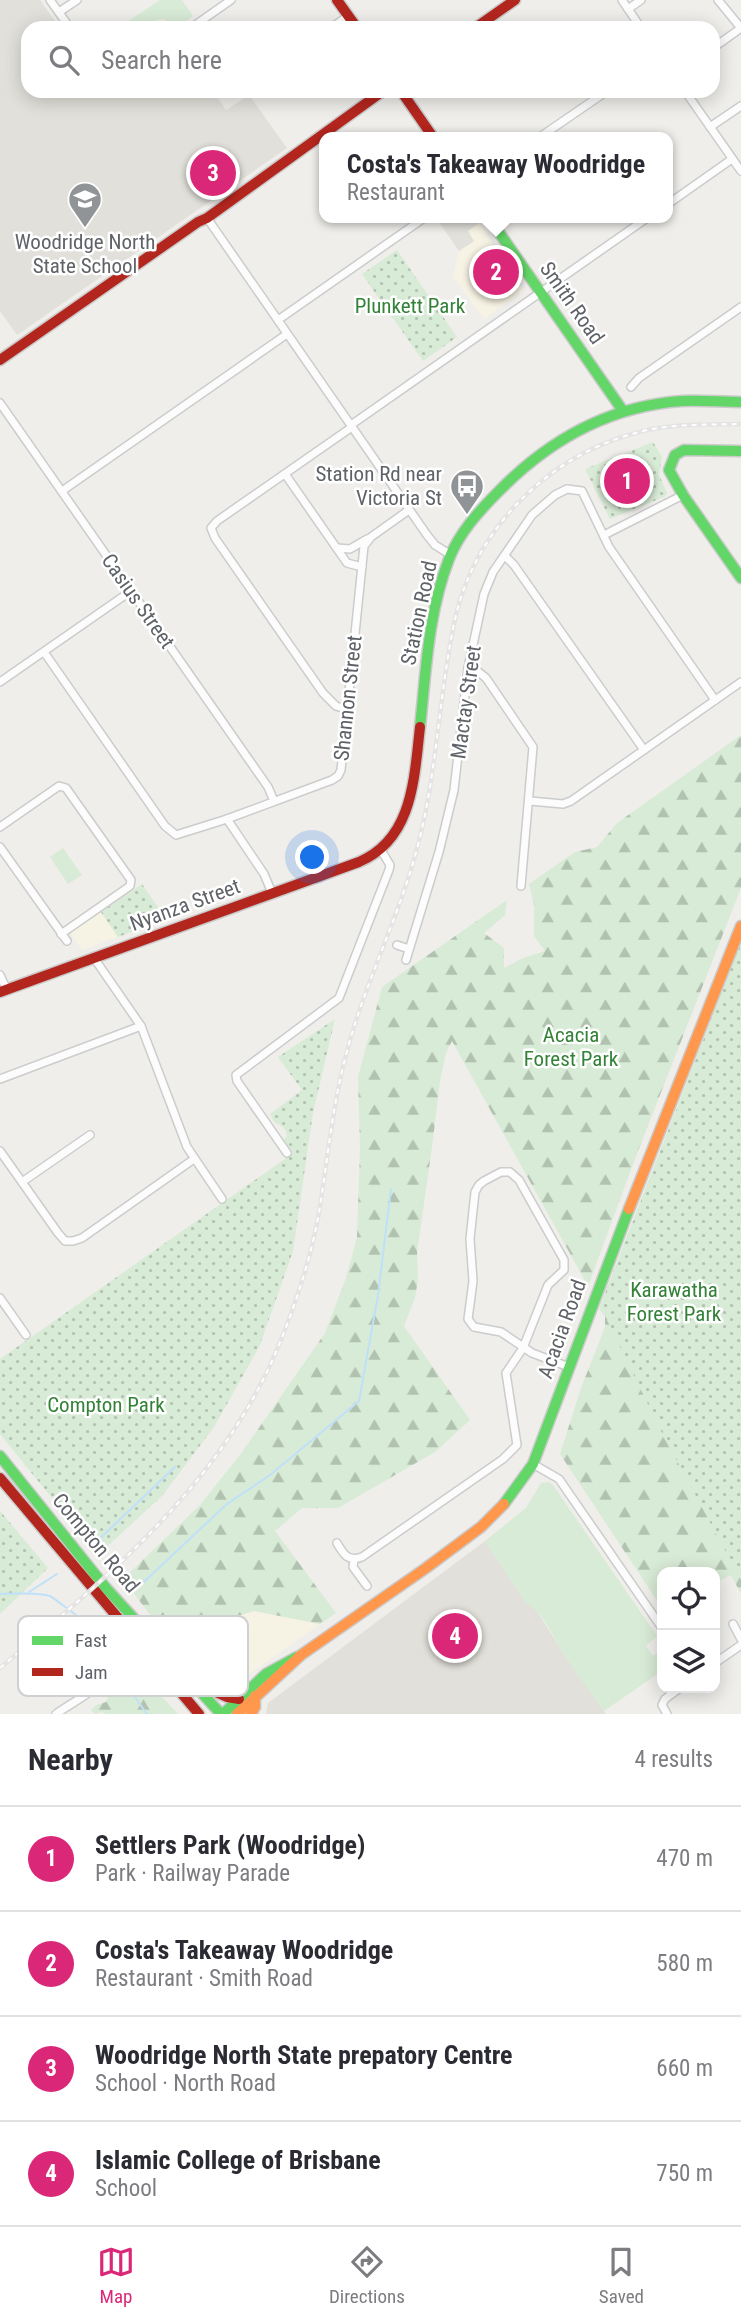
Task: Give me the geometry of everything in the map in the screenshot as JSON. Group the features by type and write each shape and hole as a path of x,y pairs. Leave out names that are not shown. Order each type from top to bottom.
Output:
{"street":[{"path":"50,0 65,21"},
{"path":"59,12 76,0"},
{"path":"201,21 231,0"},
{"path":"337,0 352,21"},
{"path":"485,21 515,0"},
{"path":"622,0 636,21"},
{"path":"628,9 641,0"},
{"path":"718,0 741,28 720,43"},
{"path":"341,21 348,16"},
{"path":"327,132 373,98"},
{"path":"406,98 430,132"},
{"path":"547,132 597,98"},
{"path":"690,98 741,171"},
{"path":"710,127 741,106"},
{"path":"0,360 198,222 207,219 319,138"},
{"path":"673,200 732,159"},
{"path":"207,219 409,510 435,544 451,555"},
{"path":"278,320 417,223"},
{"name":"Smith Road","path":"493,223 623,411"},
{"path":"346,709 336,706 323,693 222,549 211,528 217,521 640,223"},
{"path":"631,387 639,378 741,307"},
{"path":"62,491 287,334"},
{"name":"Station Road","path":"382,850 395,835 407,803 418,742 434,615 451,555 471,524 498,491 535,457 576,430 623,411 685,401 741,402"},
{"name":"Casius Street","path":"0,403 268,787 274,800"},
{"path":"741,451 684,450 675,455 669,470 683,495 741,578"},
{"path":"285,474 356,577 359,587"},
{"name":"Mactay Street","path":"406,960 439,852 454,790 468,668 484,594 493,572 532,515 555,495 567,489 582,491 604,535"},
{"path":"683,495 604,535 609,547 715,700"},
{"path":"337,549 351,549 409,510"},
{"name":"Shannon Street","path":"44,652 165,826 176,835 228,819 338,776 341,770 364,546 371,537"},
{"path":"337,549 362,564"},
{"path":"505,556 644,750"},
{"path":"346,563 362,564"},
{"path":"0,682 131,591"},
{"path":"468,668 476,670 486,678 530,740 533,755 521,886"},
{"path":"530,801 563,804 571,801 741,682"},
{"path":"0,827 62,786 131,880 130,886 61,934"},
{"path":"228,819 264,874 272,893"},
{"path":"0,847 67,941"},
{"path":"287,1153 237,1081 236,1075 339,998 389,870 390,865 382,850"},
{"name":"Nyanza Street","path":"4,991 359,862 382,850"},
{"name":"Acacia Road","path":"237,1714 301,1656 469,1536 510,1498 533,1465 600,1282 741,926"},
{"path":"397,945 409,949"},
{"path":"94,958 141,1026 187,1147 222,1199"},
{"path":"0,975 4,991"},
{"path":"0,1079 141,1026"},
{"path":"22,1182 90,1135"},
{"path":"0,1152 65,1241 82,1238 194,1159"},
{"path":"337,1543 346,1558 362,1558 515,1449 517,1440 506,1373 523,1348 548,1285 562,1273 565,1266 519,1180 507,1171 484,1181 475,1192 470,1239 473,1282 468,1319 474,1327 501,1332 523,1348 569,1367"},
{"path":"0,1298 26,1335"},
{"path":"3,1460 13,1484 8,1489"},
{"name":"Compton Road","path":"3,1460 98,1579 131,1616"},
{"path":"533,1465 559,1479 657,1621"},
{"name":"Compton Road","path":"0,1478 115,1616"},
{"path":"354,1560 354,1567 367,1586"},
{"path":"733,1624 741,1639"},
{"path":"720,1660 741,1645"},
{"name":"Acacia Road","path":"248,1689 282,1662 301,1656"},
{"path":"667,1714 662,1705 673,1693"},
{"path":"56,1714 81,1696"},
{"name":"Compton Road","path":"182,1696 198,1714"},
{"name":"Compton Road","path":"205,1696 222,1714"},
{"path":"226,1696 239,1699"},
{"name":"Acacia Road","path":"222,1714 242,1696"},
{"path":"251,1714 255,1707 255,1696"}],"shaded area":[{"name":"Woodridge North State School","path":"0,0 40,0 55,21 21,21 21,98 218,98 226,110 244,98 251,98 287,148 17,335 0,311"},
{"path":"440,223 479,223 468,231 474,241 459,251"},
{"path":"479,223 521,285 521,292 484,319 453,276 459,251 474,241 467,231"},
{"path":"101,912 118,937 82,950 70,933"},
{"path":"485,1541 526,1603 534,1607 606,1714 266,1714 268,1703"},
{"path":"254,1611 320,1624 248,1675 248,1616 238,1616"}],"green space":[{"path":"160,0 182,0 193,16 186,21 128,21"},
{"name":"Plunkett Park","path":"397,250 457,337 423,361 362,274"},
{"path":"653,442 662,457 659,475 667,493 664,497 610,519 585,469"},
{"name":"Acacia Forest Park","path":"741,735 741,888 588,1286 452,1041 446,1053 440,1081 417,1253 418,1279 415,1298 404,1326 470,1420 435,1452 338,1508 302,1508 275,1531 336,1613 320,1624 254,1611 238,1616 151,1616 125,1582 125,1577 199,1506 240,1455 325,1333 346,1278 357,1237 360,1148 358,1077 382,987 507,900 505,915 484,933 504,948 504,968 545,951 534,936 534,905 529,884 575,852 597,847 617,823"},
{"path":"63,848 82,875 68,884 50,857"},
{"path":"142,884 166,919 118,937 101,912"},
{"name":"Karawatha Forest Park","path":"741,943 741,1594 731,1575 720,1580 720,1567 657,1567 657,1600 560,1454 581,1388 605,1327 605,1316 599,1309"},
{"name":"Karawatha Forest Park","path":"741,943 741,1580 599,1309"},
{"name":"Compton Park","path":"335,1019 313,1113 293,1251 260,1345 214,1427 162,1496 98,1555 0,1434 0,1359 292,1154 283,1141 287,1136 286,1131 275,1123 270,1114 302,1090 278,1057"},
{"path":"549,1482 553,1485 657,1636 646,1646 653,1656 657,1653 657,1674 604,1711 544,1620 526,1603 485,1541 526,1508 541,1483"},
{"path":"0,1511 48,1568 0,1614"},
{"path":"109,1696 161,1696 178,1714 95,1714 91,1710 106,1702"}],"waterway":[{"path":"133,1592 227,1504 270,1475 359,1401 378,1295 391,1189"},
{"path":"93,1545 175,1467"},
{"path":"29,1592 57,1574"},
{"path":"0,1594 52,1597 76,1616"},
{"path":"134,1696 147,1714"}],"railway":[{"path":"61,1616 157,1526 224,1445 252,1400 289,1320 314,1235 344,1063 419,841 430,787 454,624 463,591 477,560 516,505 541,481 600,446 645,430 686,425 741,424"},
{"path":"0,1668 18,1653"}],"traffic: fast":[{"path":"492,223 623,411"},
{"path":"420,727 429,642 442,579 453,549 464,531 499,491 560,441 606,418 656,404 682,401 741,402"},
{"path":"741,451 684,450 675,455 669,470 683,495 741,578"},
{"path":"504,1504 533,1464 629,1209"},
{"path":"0,1456 132,1616"},
{"path":"248,1691 266,1674 297,1657"},
{"path":"205,1696 221,1714"},
{"path":"223,1714 242,1696"}],"traffic: slow":[{"path":"629,1209 741,926"},
{"path":"237,1714 301,1655 426,1568 481,1527 504,1504"},
{"path":"251,1714 255,1707 255,1696"}],"traffic: jam":[{"path":"337,0 352,21"},
{"path":"485,21 515,0"},
{"path":"326,132 373,98"},
{"path":"406,98 430,132"},
{"path":"0,360 207,218 319,137"},
{"path":"0,992 359,862 377,852 390,839 408,805 416,767 420,727"},
{"path":"0,1478 116,1616"},
{"path":"184,1696 199,1714"},
{"path":"225,1696 239,1699"}],"place":[{"name":"Woodridge North State prepatory Centre","path":"213,173"},
{"name":"Woodridge North State School","path":"85,229"},
{"name":"Costa's Takeaway Woodridge","path":"496,272"},
{"name":"Settlers Park (Woodridge)","path":"627,481"},
{"name":"Station Rd near Victoria St","path":"467,516"},
{"name":"Islamic College of Brisbane","path":"455,1636"}]}
